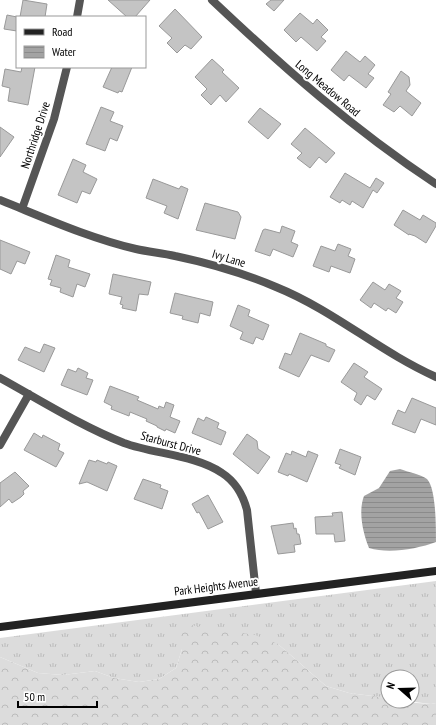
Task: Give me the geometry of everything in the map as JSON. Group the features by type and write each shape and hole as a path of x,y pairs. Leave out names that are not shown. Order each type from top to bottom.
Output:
{"main road":[{"name":"Park Heights Avenue","path":"0,627 436,571"}],"street":[{"path":"77,16 80,0"},
{"name":"Long Meadow Road","path":"212,0 312,92 379,145 436,184"},
{"name":"Northridge Drive","path":"22,209 54,119 67,68"},
{"name":"Ivy Lane","path":"0,200 72,229 104,240 137,249 208,263 277,287 334,316 412,365 436,377"},
{"name":"Starburst Drive","path":"0,378 107,436 148,450 201,463 231,480 244,498 247,510 256,593"},
{"path":"0,445 29,394"}],"green space":[{"path":"436,581 436,703 420,703 420,669 380,669 380,697 349,693 326,686 278,644 182,649 176,668 159,679 139,682 114,678 95,671 63,675 38,673 0,657 0,638"},
{"path":"184,624 255,635 278,644 326,686 349,693 380,697 380,709 420,709 420,703 436,703 436,725 0,725 0,657 38,673 63,675 95,671 114,678 139,682 159,679 176,668 182,649 176,636"}],"water":[{"path":"400,469 424,477 430,484 435,508 436,542 420,547 394,551 369,548 361,516 364,496 379,488 390,471"}],"building":[{"path":"23,0 47,4 45,16 20,16"},
{"path":"108,0 150,0 136,16 126,16"},
{"path":"271,0 284,0 274,11 266,4"},
{"path":"175,9 202,37 191,49 185,45 177,53 167,43 172,38 159,26"},
{"path":"300,13 313,24 317,19 328,30 321,37 326,41 317,51 301,37 296,42 284,30"},
{"path":"7,15 16,17 16,31 4,29"},
{"path":"346,51 360,62 365,56 375,65 368,74 374,78 366,88 349,75 344,81 331,70"},
{"path":"212,59 224,70 222,72 239,88 226,102 220,95 211,105 201,95 207,89 195,77"},
{"path":"22,68 35,68 28,105 8,101 10,88 2,86 5,69 21,72"},
{"path":"112,68 132,68 122,92 119,91 118,93 103,87"},
{"path":"401,71 409,77 410,85 406,91 421,103 412,116 400,106 394,112 383,105 391,94 388,92"},
{"path":"101,107 114,112 110,121 123,126 117,141 110,138 105,151 86,144"},
{"path":"260,108 281,124 268,139 248,122"},
{"path":"0,127 14,137 0,157"},
{"path":"305,128 335,153 326,163 319,157 310,168 297,158 302,153 291,144"},
{"path":"73,159 86,165 83,172 97,179 90,194 82,191 77,203 58,195"},
{"path":"345,173 370,188 376,178 384,183 377,193 373,190 363,208 352,201 350,205 342,200 340,203 330,197"},
{"path":"153,179 179,189 181,186 188,189 178,219 164,213 167,206 146,198"},
{"path":"205,203 238,212 241,217 235,239 196,230"},
{"path":"403,210 420,220 423,215 436,223 436,226 426,243 415,236 409,235 394,225"},
{"path":"282,226 295,231 291,242 298,245 293,257 273,249 270,256 255,251 263,230 265,229 280,233"},
{"path":"0,240 30,252 25,264 17,261 11,274 0,269"},
{"path":"338,244 351,249 348,256 355,259 350,273 331,266 329,272 313,266 321,246 335,251"},
{"path":"56,255 70,260 68,267 90,274 85,287 77,284 73,297 60,292 61,288 50,285 52,280 48,279"},
{"path":"113,274 151,282 148,295 139,294 136,311 122,308 123,305 120,304 122,297 109,294"},
{"path":"373,282 385,290 389,284 401,291 396,298 403,302 396,313 388,308 386,311 374,303 371,308 360,300"},
{"path":"175,293 213,302 210,316 200,313 198,323 182,319 183,316 170,313"},
{"path":"238,305 250,310 248,316 269,325 263,340 256,337 253,344 240,339 243,332 230,326"},
{"path":"300,333 326,344 326,346 335,350 329,362 311,355 299,377 279,368 285,353 291,355"},
{"path":"44,344 55,348 44,372 18,360 25,347 40,353"},
{"path":"354,363 368,372 364,377 382,389 375,400 367,395 361,405 354,400 357,393 341,382"},
{"path":"78,368 88,373 86,378 93,380 87,395 61,385 68,369 76,372"},
{"path":"110,386 139,397 137,400 158,409 159,406 164,408 166,402 174,405 170,417 180,421 175,433 166,429 165,431 146,421 147,419 130,412 129,416 111,409 112,406 104,402"},
{"path":"412,398 436,408 436,425 421,419 415,433 392,424 398,410 405,413"},
{"path":"206,417 219,423 217,428 226,432 221,445 192,433 198,418 204,421"},
{"path":"34,433 42,438 43,435 60,444 58,450 64,453 56,467 24,450"},
{"path":"247,434 257,441 258,449 270,457 258,474 233,454"},
{"path":"340,449 361,457 355,475 339,468 341,465 335,463"},
{"path":"292,451 306,457 308,451 318,455 307,482 289,474 288,476 278,472 286,453 291,455"},
{"path":"89,460 96,462 97,460 107,464 108,462 117,466 107,491 87,482 79,484"},
{"path":"15,472 29,486 23,491 24,494 21,497 12,503 9,499 0,507 0,483"},
{"path":"143,479 161,485 160,488 168,491 162,509 134,499"},
{"path":"208,495 223,522 208,529 199,512 197,513 192,504"},
{"path":"342,512 345,541 335,542 334,534 316,534 315,517 333,516 332,513"},
{"path":"293,523 294,529 296,528 297,534 299,534 301,544 294,545 295,552 278,554 271,526"}]}
